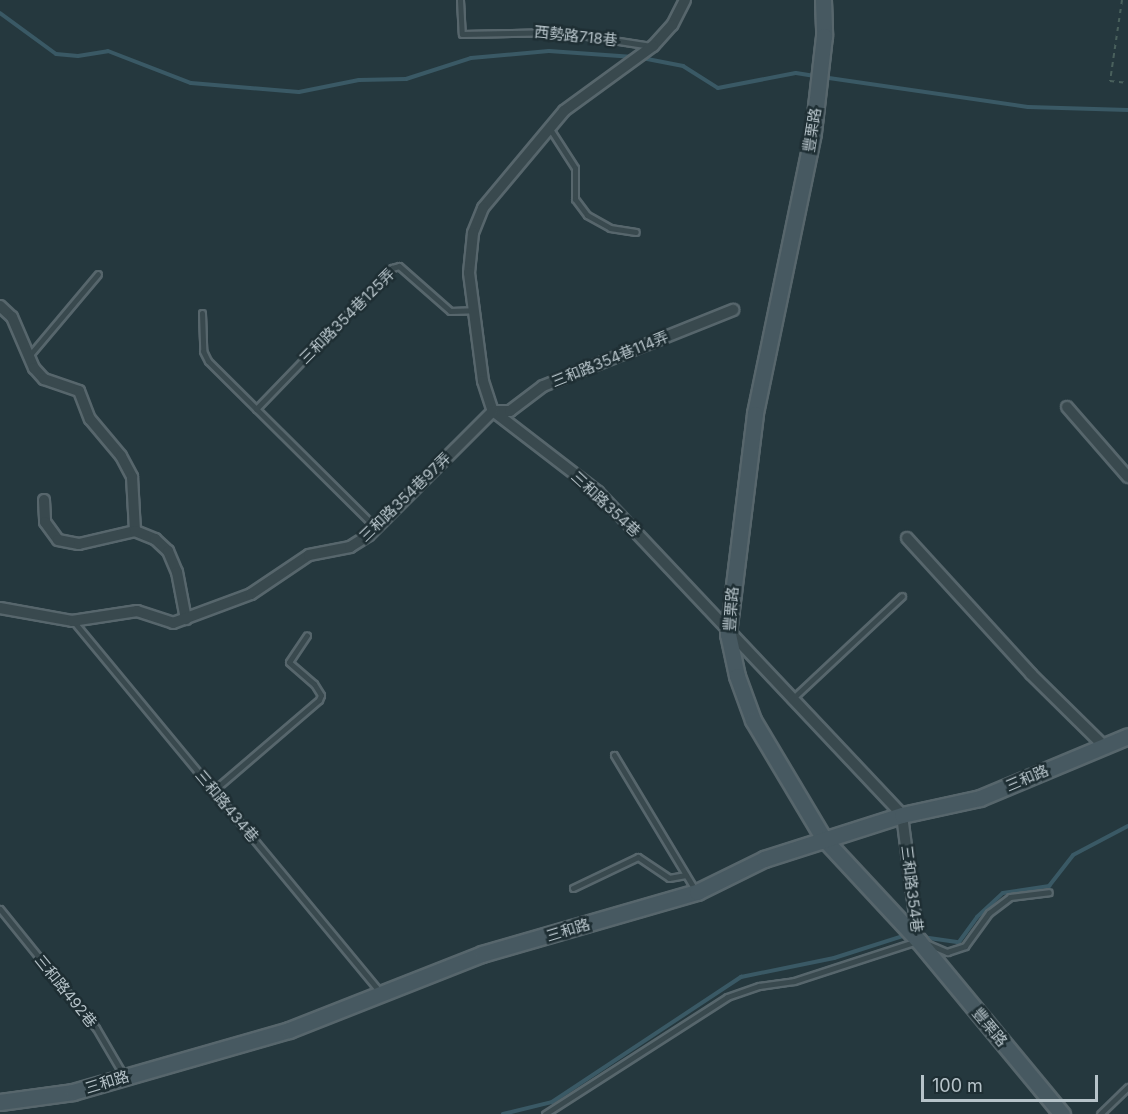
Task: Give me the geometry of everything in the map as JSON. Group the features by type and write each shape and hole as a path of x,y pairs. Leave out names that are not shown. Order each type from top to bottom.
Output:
{"street":[{"path":"493,411 483,381 470,263 473,233 483,208 564,111 653,46 672,25 685,0"},
{"name":"豐栗路","path":"824,0 824,36 813,134 755,414 728,634 737,676 753,720 824,839 918,940 1062,1114"},
{"path":"0,306 12,317 28,357 44,379 79,391 90,419 121,456 132,477 135,531"},
{"name":"三和路354巷114弄","path":"493,411 510,411 543,386 733,310"},
{"path":"1067,407 1128,477"},
{"name":"三和路354巷","path":"493,411 598,492 728,634 902,814 918,940"},
{"name":"三和路354巷97弄","path":"0,608 72,621 137,611 173,622 251,594 309,555 350,548 376,528 493,411"},
{"path":"44,500 45,522 58,540 79,544 135,531 155,539 168,551 177,572 186,619"},
{"path":"907,538 1031,674 1104,746"},
{"path":"0,619 14,612"},
{"name":"三和路","path":"0,1102 73,1092 289,1030 482,954 697,892 764,860 824,839 902,814 980,798 1128,736"}],"lane":[{"name":"西勢路718巷","path":"460,0 462,34 561,32 653,46"},
{"path":"549,127 575,168 575,199 587,215 610,228 636,232"},
{"name":"三和路354巷125弄","path":"256,409 392,268 399,266 450,311 474,310"},
{"path":"28,357 98,274"},
{"path":"202,313 203,351 208,361 376,528"},
{"path":"791,700 902,596"},
{"name":"三和路434巷","path":"72,621 381,993"},
{"path":"214,790 319,700 321,695 315,684 289,662 307,635"},
{"path":"614,755 697,892"},
{"path":"573,888 638,857 669,878 686,875"},
{"path":"545,1114 727,997 759,986 794,981 918,940 948,952 965,946 989,913 1010,897 1049,892"},
{"name":"三和路492巷","path":"0,909 96,1028 125,1077"},
{"path":"1100,1114 1128,1087"}],"path":[{"path":"1122,0 1110,81 1128,83"}],"waterway":[{"path":"0,13 56,54 78,56 108,51 191,83 299,92 359,80 406,79 471,58 549,51 634,57"},
{"path":"642,58 683,66 718,88 796,73 815,76"},
{"path":"822,77 1028,107 1128,110"},
{"path":"922,937 959,942 977,917 1003,893 1049,886 1073,855 1128,826"},
{"path":"503,1114 552,1102 741,977 834,958 906,935"}]}
